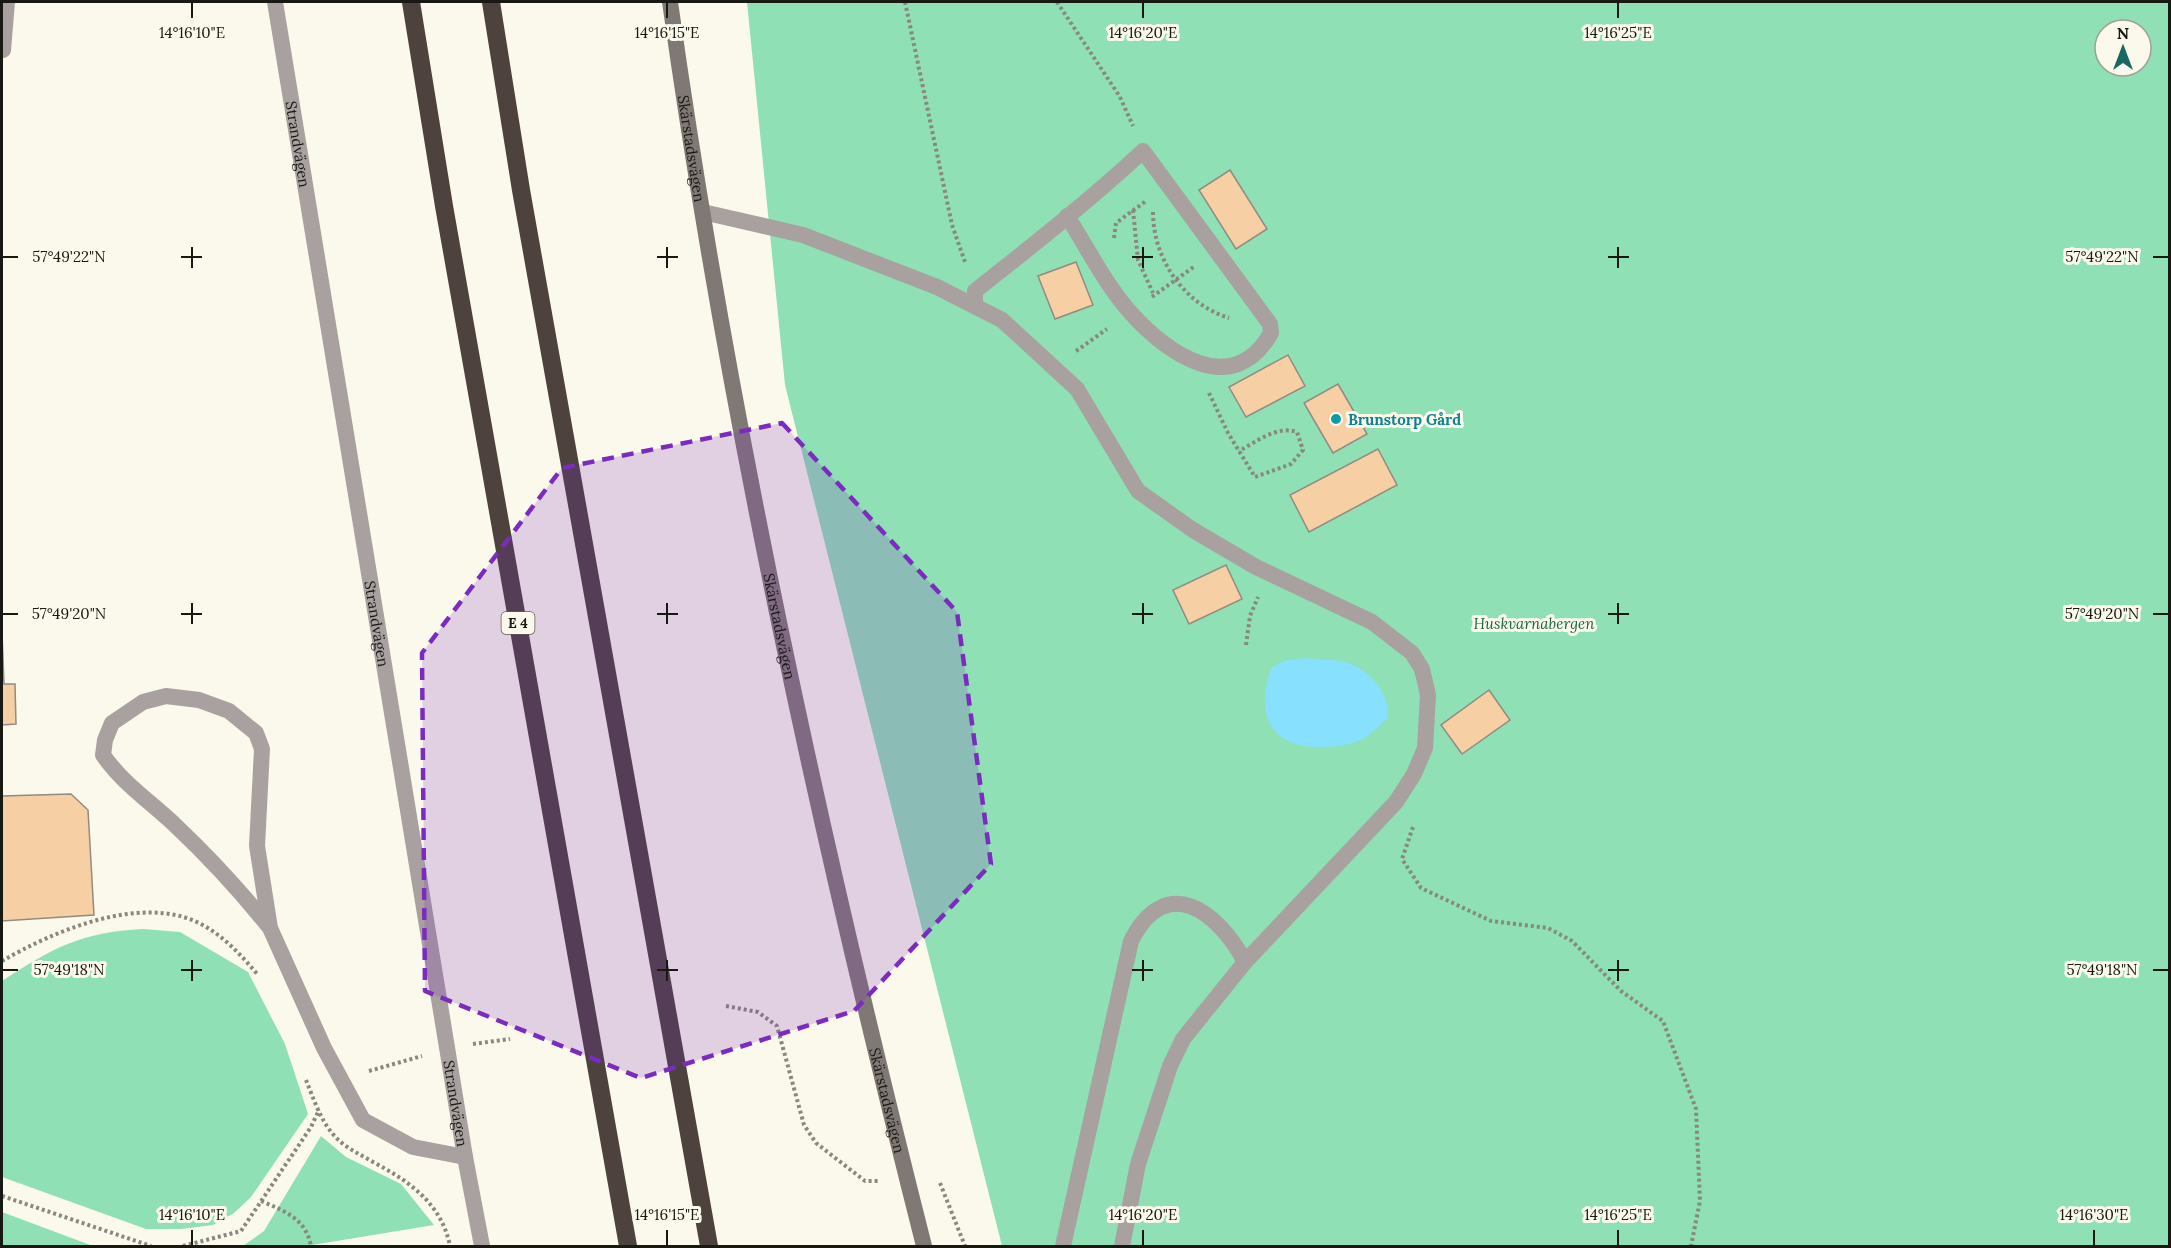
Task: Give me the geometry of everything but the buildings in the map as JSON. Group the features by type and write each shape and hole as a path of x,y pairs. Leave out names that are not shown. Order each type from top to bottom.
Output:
{"highway":[{"name":"E 4","path":"411,2 450,242 628,1246"},
{"path":"491,2 521,190 709,1246"}],"main road":[{"name":"Skärstadsvägen","path":"670,2 732,388 855,973 924,1246"}],"street":[{"path":"3,50 7,2"},
{"name":"Strandvägen","path":"275,2 449,1048 465,1157 482,1246"},
{"path":"975,298 1068,216 1143,151 1269,324 1271,333 1262,349 1245,362 1231,367 1206,366 1160,340 1130,312 1068,216"},
{"path":"703,212 803,235 937,286 975,298 1077,389 1138,491 1193,530 1256,567 1372,622 1412,653 1422,669 1428,695 1425,748 1414,774 1396,802 1245,962 1183,1039 1170,1066 1138,1164 1122,1246"},
{"path":"270,928 257,846 262,749 256,733 229,711 199,700 165,696 143,702 112,723 105,740 103,755 118,776 176,826 233,883 270,928 340,1080 363,1120 413,1147 465,1157"},
{"path":"1063,1246 1131,940 1140,923 1158,909 1186,903 1204,911 1222,928 1245,962"}],"path":[{"path":"905,2 952,225 975,298"},
{"path":"1057,2 1120,97 1143,151"},
{"path":"1157,171 1153,197 1153,226 1159,247 1176,280 1190,297 1206,310 1247,323 1269,324"},
{"path":"1115,245 1116,223 1153,197"},
{"path":"1132,210 1138,260 1145,278 1161,302"},
{"path":"1161,290 1191,269"},
{"path":"1054,367 1130,312"},
{"path":"1206,366 1205,385 1239,451 1255,477 1291,464 1303,450 1297,432 1279,430 1239,451"},
{"path":"1246,645 1250,616"},
{"path":"1402,859 1420,888 1491,921 1548,928 1572,940 1620,991 1663,1021 1696,1109 1700,1201 1691,1246"},
{"path":"2,961 28,946 78,926 117,916 149,912 199,923 235,948 265,984"},
{"path":"726,1006 758,1012 777,1026 804,1125 816,1143 866,1180 880,1181 934,1167 965,1246"},
{"path":"183,1246 241,1231 340,1080 449,1048 510,1039"},
{"path":"305,1078 331,1132 349,1149 396,1174 429,1201 447,1231 450,1246"},
{"path":"2,1196 151,1246"},
{"path":"261,1201 288,1213 300,1222 309,1234 311,1246"}],"highlighted area":[{"path":"782,423 957,612 991,864 854,1011 641,1078 425,991 422,653 562,468"}],"green space":[{"name":"Huskvarnabergen","path":"747,2 2169,2 2169,1246 1002,1246 785,385"},
{"path":"143,929 180,932 248,972 285,1044 308,1114 251,1197 234,1213 213,1225 181,1229 146,1229 2,1177 2,981 37,959 68,944 102,934"},
{"path":"321,1136 346,1157 401,1184 434,1225 306,1246 243,1246 264,1231"},
{"path":"2,1212 93,1246 2,1246"}],"water":[{"path":"1307,658 1336,660 1363,670 1377,684 1386,700 1387,718 1366,737 1342,745 1307,746 1292,743 1280,736 1266,715 1267,685 1272,667 1287,660"}],"place":[{"name":"Brunstorp Gård","path":"1336,419"}]}
